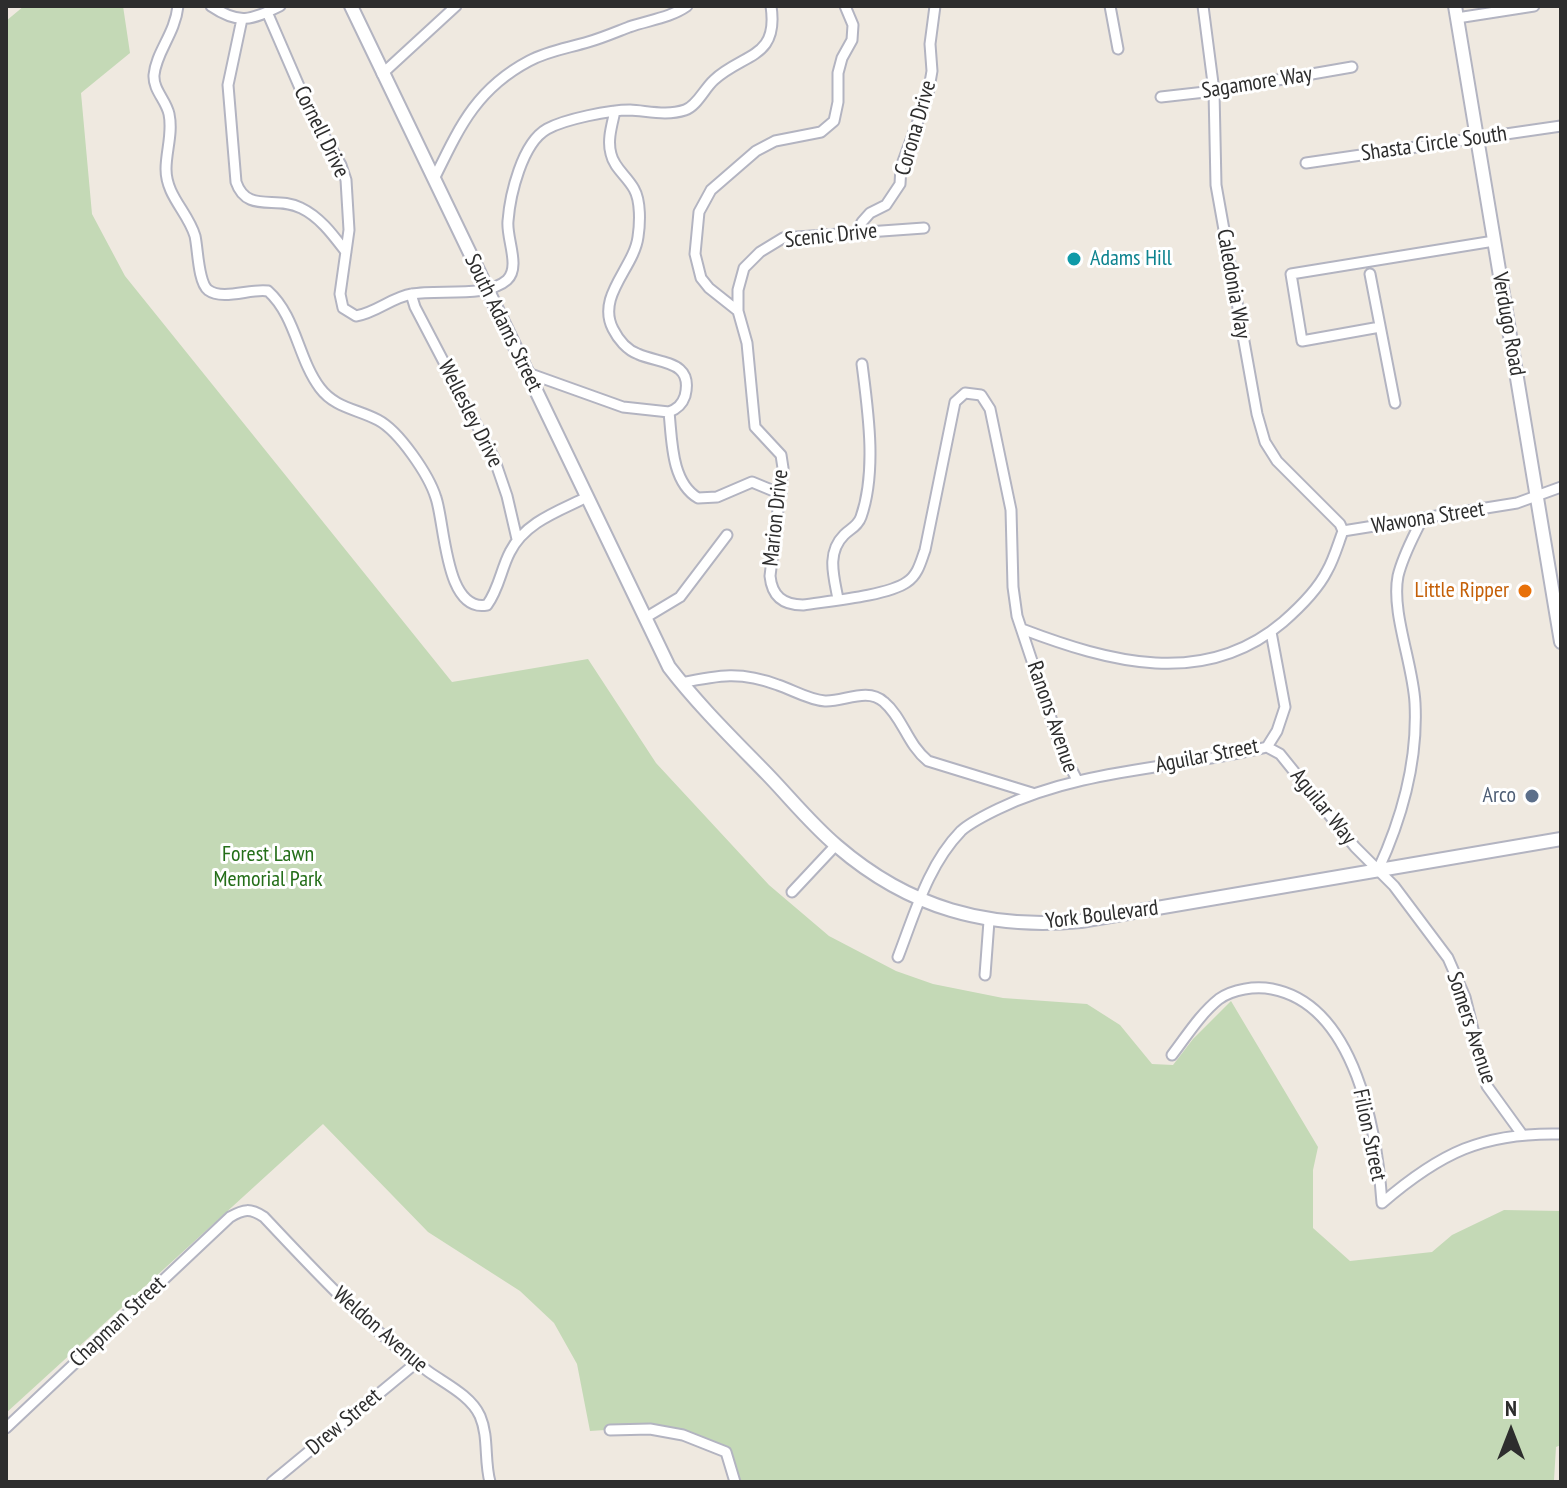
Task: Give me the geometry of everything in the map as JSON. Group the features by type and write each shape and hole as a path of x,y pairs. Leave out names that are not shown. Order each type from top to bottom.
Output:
{"street":[{"path":"178,6 176,23 160,55 154,81 170,115 166,171 170,189 195,237 202,282 208,290 217,293 268,291 291,325 312,377 332,402 377,420 399,437 436,496 454,581 464,597 476,605 487,605 494,595 517,539 542,520 587,497"},
{"path":"211,6 232,18 242,19 280,6"},
{"name":"South Adams Street","path":"351,6 655,640"},
{"path":"382,74 456,6"},
{"path":"434,179 466,116 483,94 507,75 529,60 666,17 687,6"},
{"path":"411,294 488,289 509,279 513,271 508,221 529,146 546,129 559,124 615,111 674,112 691,107 714,80 761,51 768,43 773,20 771,6"},
{"path":"738,311 701,278 695,254 699,212 711,190 756,151 775,141 821,132 834,121 838,102 838,73 852,40 853,25 845,6"},
{"name":"Corona Drive","path":"858,232 862,222 870,213 886,205 900,184 901,167 928,94 935,6"},
{"path":"1110,6 1118,49"},
{"name":"Caledonia Way","path":"1203,6 1214,91 1216,185 1234,297 1261,428 1265,442 1277,461 1340,524 1343,531"},
{"path":"1456,12 1534,6"},
{"name":"Cornell Drive","path":"267,12 309,109 341,165 346,180 349,230 340,294 343,308 356,316 411,294"},
{"name":"Verdugo Road","path":"1456,12 1561,642"},
{"path":"242,19 228,85 236,182 240,193 254,202 288,202 310,213 346,252"},
{"name":"Sagamore Way","path":"1161,97 1352,67"},
{"path":"528,373 623,407 669,412 676,410 684,401 687,383 683,372 663,360 637,354 620,341 611,325 609,308 614,288 638,240 635,191 617,167 610,148 615,111"},
{"name":"Shasta Circle South","path":"1306,163 1561,126"},
{"name":"Scenic Drive","path":"738,311 738,290 744,268 760,252 783,238 924,228"},
{"path":"1380,327 1302,341 1291,274 1494,241"},
{"path":"1370,274 1395,403"},
{"name":"Wellesley Drive","path":"411,294 494,458 517,539"},
{"name":"Marion Drive","path":"738,311 747,343 755,427 781,455 781,494 770,576 771,588 780,600 791,605 838,599 908,582 920,566 955,402 965,393 981,395"},
{"path":"838,599 831,563 835,547 860,520 868,485 870,423 862,364"},
{"name":"Ranons Avenue","path":"898,957 920,900 943,853 964,829 1032,793 1077,780 1062,751 1022,629 1013,587 1011,510 990,409 981,395"},
{"path":"669,412 679,472 690,493 698,498 717,497 752,482 781,494"},
{"name":"Wawona Street","path":"1022,629 1062,645 1113,658 1172,665 1211,661 1271,632 1316,589 1327,572 1343,531 1517,503 1561,487"},
{"path":"1378,870 1389,847 1411,777 1416,706 1412,670 1396,600 1404,555 1422,519"},
{"path":"645,618 680,597 727,535"},
{"name":"Aguilar Street","path":"1077,780 1267,747 1277,731 1285,707 1271,632"},
{"name":"York Boulevard","path":"655,640 681,683 836,845 881,879 920,900 989,921 1052,924 1081,921 1561,839"},
{"path":"681,683 730,674 766,681 827,701 871,695 883,700 891,709 917,752 928,761 1032,793"},
{"name":"Aguilar Way","path":"1267,747 1280,754 1355,847 1378,870"},
{"path":"792,892 836,845"},
{"name":"Somers Avenue","path":"1378,870 1394,886 1448,958 1465,997 1487,1086 1521,1133"},
{"path":"985,975 989,921"},
{"name":"Filion Street","path":"1172,1055 1221,997 1262,987 1298,997 1315,1010 1350,1060 1364,1096 1373,1134 1379,1161 1382,1203 1415,1174 1445,1156 1521,1133 1561,1134"},
{"name":"Weldon Avenue","path":"230,1217 245,1209 264,1217 352,1310 416,1363 466,1398 479,1414 485,1434 490,1482"},
{"name":"Chapman Street","path":"6,1428 230,1217"},
{"name":"Drew Street","path":"272,1482 416,1363"},
{"path":"610,1430 650,1429 672,1433 726,1452 735,1482"}],"green space":[{"name":"Forest Lawn Memorial Park","path":"24,6 123,6 130,53 81,93 92,214 125,276 452,682 588,659 656,763 769,885 829,936 896,971 933,984 1003,998 1087,1004 1120,1025 1152,1064 1173,1065 1193,1039 1231,1001 1318,1147 1313,1170 1313,1228 1350,1261 1432,1252 1452,1235 1504,1210 1561,1211 1561,1445 1556,1447 1554,1480 739,1482 731,1458 710,1444 636,1428 590,1431 577,1364 554,1323 520,1291 428,1232 323,1124 6,1413 6,21"}],"place":[{"name":"Adams Hill","path":"1074,259"},
{"name":"Little Ripper","path":"1525,591"},
{"name":"Arco","path":"1532,796"}]}
